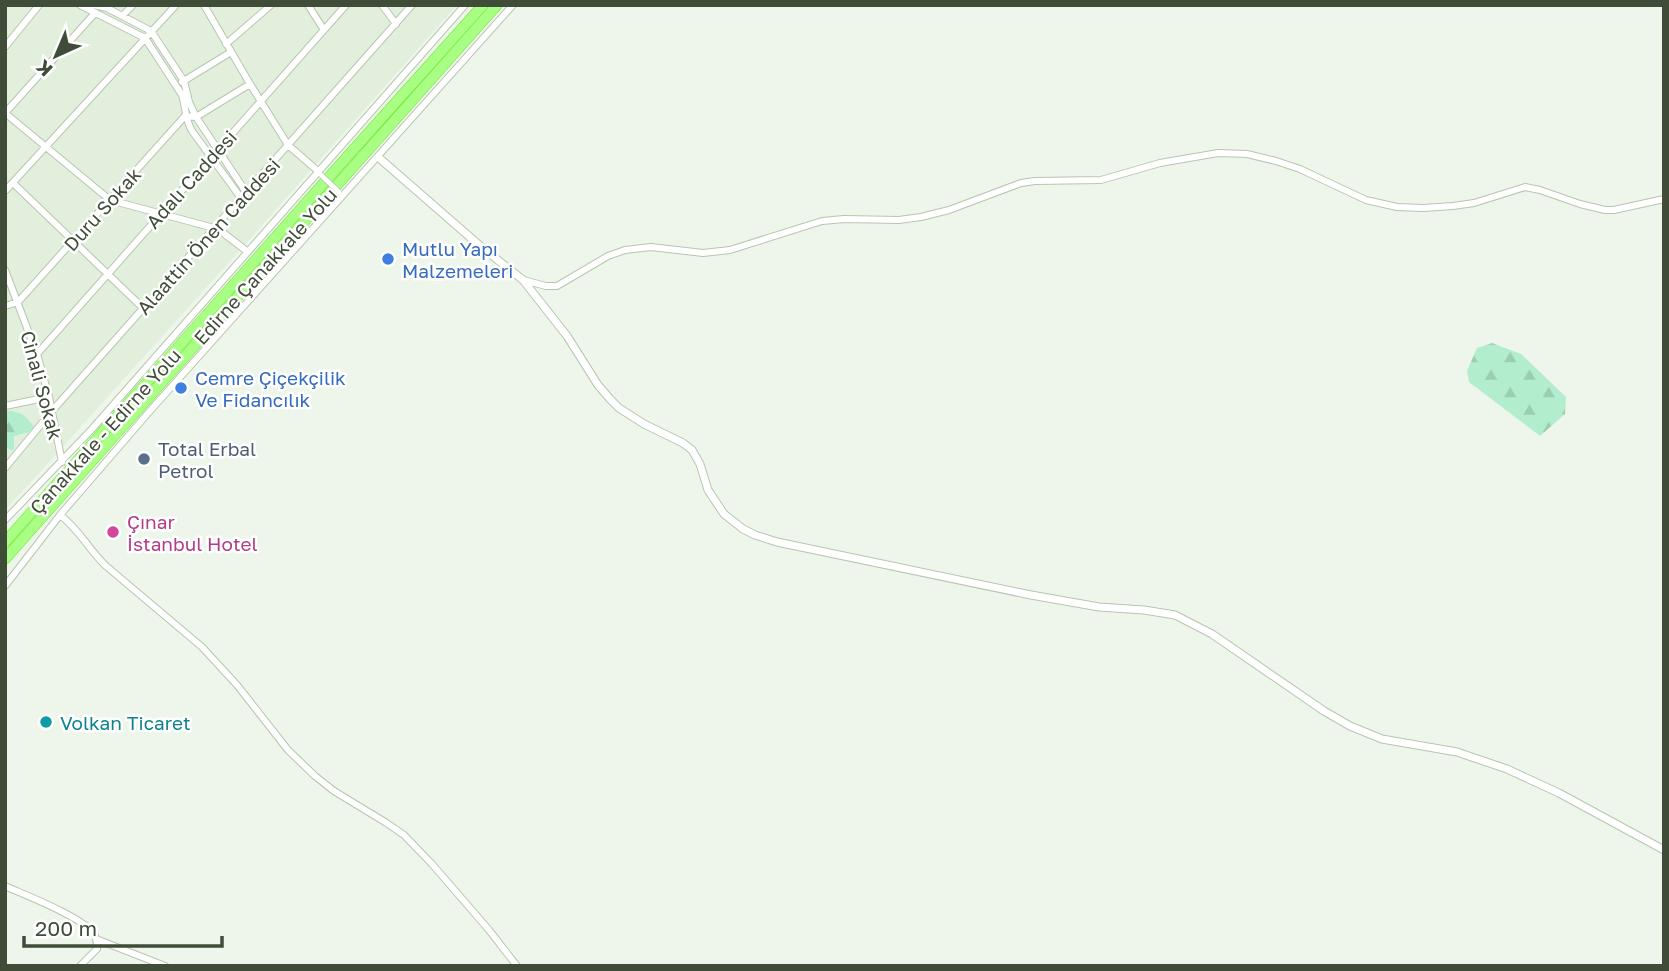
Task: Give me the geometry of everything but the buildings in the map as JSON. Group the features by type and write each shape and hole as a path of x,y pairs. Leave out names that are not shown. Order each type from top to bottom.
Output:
{"highway":[{"name":"Çanakkale - Edirne Yolu","path":"5,542 322,176 483,5"},
{"name":"Edirne Çanakkale Yolu","path":"5,559 146,409 329,202 399,114 497,5"}],"street":[{"path":"5,47 39,5"},
{"path":"80,5 145,38 176,86 185,104 192,131 241,198"},
{"path":"93,5 106,7 151,31 184,81 189,103 196,117 246,192"},
{"path":"122,16 133,5"},
{"path":"5,191 176,5"},
{"path":"226,44 271,5"},
{"path":"308,5 324,30"},
{"name":"Adalı Caddesi","path":"37,354 346,5"},
{"path":"382,5 396,23"},
{"name":"Alaattin Önen Caddesi","path":"5,468 52,411 412,5"},
{"path":"5,520 62,461 248,252 322,176 465,5"},
{"path":"329,202 377,157 513,5"},
{"path":"207,7 226,44 288,145 340,192"},
{"path":"95,13 5,113 110,200 214,228 248,252"},
{"path":"176,86 231,52"},
{"path":"433,76 435,91"},
{"path":"186,116 196,117 250,84"},
{"path":"399,114 400,131"},
{"name":"Duru Sokak","path":"18,302 186,116"},
{"path":"523,280 541,286 557,286 608,256 625,250 651,247 703,253 730,250 822,221 899,220 921,217 940,213 1021,183 1101,180 1160,163 1219,153 1247,154 1276,161 1372,202 1407,208 1474,203 1525,187 1549,192 1600,210 1614,210 1664,199"},
{"path":"377,157 523,280 567,336 604,393 629,415 688,446 696,456 708,491 718,506 733,522 754,535 1031,595 1099,607 1175,615 1212,634 1324,711 1356,729 1382,739 1457,752 1507,769 1559,793 1664,850"},
{"path":"13,183 144,308"},
{"name":"Cinali Sokak","path":"5,270 37,354 62,461"},
{"path":"5,306 18,302"},
{"path":"5,406 49,397"},
{"path":"5,586 92,469"},
{"path":"60,515 70,522 106,566 202,647 301,763 334,791 394,828 419,850 517,966"},
{"path":"5,886 78,921 92,931 97,949 80,966"},
{"path":"96,939 165,966"}],"shaded area":[{"path":"5,5 457,5 5,510"}],"green space":[{"path":"1492,343 1521,354 1566,397 1565,414 1540,436 1469,382 1467,371 1477,348"},
{"path":"5,412 24,416 34,427 29,432 14,436 14,450 5,446"}],"place":[{"name":"Mutlu Yapı Malzemeleri","path":"388,259"},
{"name":"Cemre Çiçekçilik Ve Fidancılık","path":"181,388"},
{"name":"Total Erbal Petrol","path":"144,459"},
{"name":"Çınar İstanbul Hotel","path":"113,532"},
{"name":"Volkan Ticaret","path":"46,722"}]}
